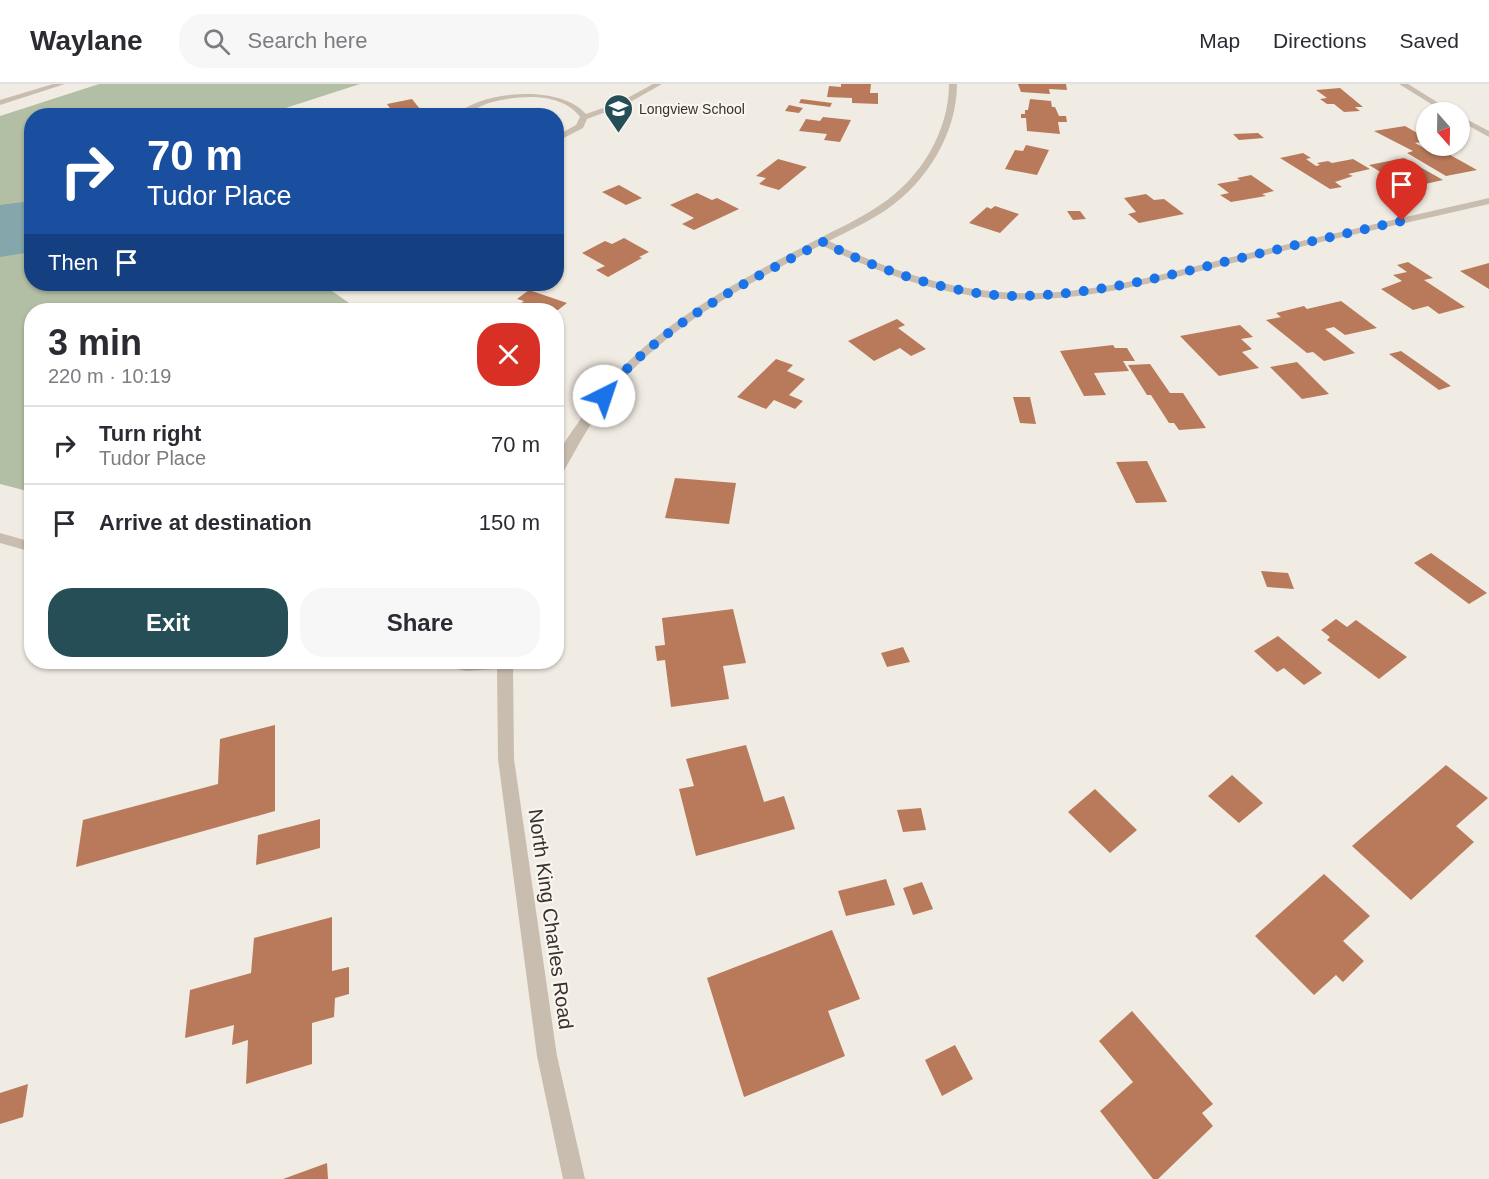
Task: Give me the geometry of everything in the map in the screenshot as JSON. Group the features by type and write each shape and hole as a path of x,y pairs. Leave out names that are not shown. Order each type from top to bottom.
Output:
{"street":[{"path":"0,103 61,84"},
{"path":"584,117 628,103 658,84"},
{"path":"564,457 576,434 634,361 687,320 740,285 884,207 920,173 935,150 952,112 953,84"},
{"path":"1403,84 1433,102"},
{"path":"468,108 498,95 539,92 573,100 582,108 584,117 580,126 564,137"},
{"path":"1470,124 1489,134"},
{"path":"823,242 888,271 967,290 1012,296 1051,294 1101,288 1183,272 1489,201"},
{"path":"0,538 24,545"},
{"name":"North King Charles Road","path":"505,669 506,759 509,782 547,1056 574,1179"}],"green space":[{"path":"99,84 360,84 286,108 25,108"},
{"path":"24,108 24,291 332,291 349,303 24,303 24,490 0,484 0,116"}],"water":[{"path":"24,202 24,253 0,257 0,205"}],"building":[{"path":"841,84 871,84 870,93 878,93 878,104 852,103 852,98 827,97 829,86 841,87"},
{"path":"1018,84 1066,84 1067,90 1049,89 1050,94 1021,92"},
{"path":"1340,88 1363,107 1355,107 1360,111 1344,112 1334,104 1327,104 1320,99 1327,98 1316,90"},
{"path":"412,99 419,108 390,108 387,104"},
{"path":"801,99 832,103 830,107 799,103"},
{"path":"1030,99 1051,101 1052,107 1055,107 1059,116 1066,116 1067,122 1058,122 1060,134 1027,131 1026,118 1021,118 1021,114 1025,114 1025,110 1028,110"},
{"path":"789,105 803,108 799,113 785,111"},
{"path":"823,117 851,120 840,142 824,140 827,134 799,131 806,119 820,121"},
{"path":"1405,126 1416,132 1416,156 1452,156 1477,170 1446,176 1407,153 1413,151 1374,131"},
{"path":"1258,133 1264,138 1239,140 1233,134"},
{"path":"1026,145 1049,150 1037,175 1005,169 1015,150 1023,151"},
{"path":"1303,153 1311,158 1306,159 1316,166 1320,165 1317,163 1353,159 1370,169 1348,174 1353,176 1335,182 1342,187 1330,189 1280,158"},
{"path":"1404,158 1443,180 1407,188 1369,165"},
{"path":"778,159 807,167 779,190 759,184 766,178 756,176"},
{"path":"1251,175 1274,191 1262,194 1266,196 1231,202 1220,195 1229,193 1217,184 1240,180 1237,178"},
{"path":"619,185 642,198 626,205 602,192"},
{"path":"697,193 712,200 717,198 739,209 694,230 682,224 694,218 670,205"},
{"path":"1146,194 1154,200 1164,199 1184,214 1139,223 1128,214 1136,212 1124,198"},
{"path":"995,206 1019,214 1000,233 969,223 987,207 991,209"},
{"path":"1067,211 1080,211 1086,219 1073,220"},
{"path":"624,238 649,252 608,277 596,270 605,266 582,253 605,241 612,244"},
{"path":"1408,262 1433,278 1424,280 1465,307 1439,314 1428,306 1413,310 1381,289 1402,281 1393,275 1407,272 1397,265"},
{"path":"1489,263 1489,289 1460,271"},
{"path":"528,291 532,291 567,303 564,305 564,303 521,303 524,301 517,299"},
{"path":"1341,301 1377,328 1345,335 1334,327 1325,329 1355,353 1324,361 1313,352 1307,353 1266,320 1281,317 1276,313 1304,306 1307,309"},
{"path":"897,319 905,325 898,328 926,349 911,356 900,348 874,361 848,341"},
{"path":"1240,325 1253,337 1241,339 1252,349 1242,352 1259,368 1219,376 1180,336"},
{"path":"1113,345 1115,348 1127,348 1135,361 1123,361 1129,371 1094,373 1106,395 1084,396 1060,351"},
{"path":"1401,351 1451,386 1439,390 1389,354"},
{"path":"776,359 793,365 787,371 805,379 789,395 803,401 795,409 774,400 766,409 737,397"},
{"path":"1297,362 1329,394 1302,399 1270,367"},
{"path":"1150,364 1170,393 1183,393 1206,428 1179,430 1174,423 1169,423 1151,395 1147,395 1128,365"},
{"path":"1013,397 1030,397 1036,424 1020,423"},
{"path":"1147,461 1167,502 1136,503 1116,462"},
{"path":"675,478 736,483 729,524 665,518"},
{"path":"1431,553 1487,593 1469,604 1414,563"},
{"path":"1261,571 1288,573 1294,589 1267,587"},
{"path":"733,609 746,663 723,666 729,699 671,707 665,660 657,661 655,646 665,645 662,618"},
{"path":"1336,619 1347,627 1356,620 1407,657 1379,679 1327,640 1330,637 1321,630"},
{"path":"1278,636 1322,673 1304,685 1284,668 1277,672 1254,651"},
{"path":"903,647 910,662 887,667 881,653"},
{"path":"275,725 275,811 76,867 83,820 218,784 220,739"},
{"path":"746,745 764,802 784,796 795,829 696,856 679,789 694,786 686,759"},
{"path":"1446,765 1488,798 1456,826 1474,842 1411,900 1352,846"},
{"path":"1232,775 1263,803 1239,823 1208,796"},
{"path":"1095,789 1137,830 1110,853 1068,812"},
{"path":"921,808 926,830 903,832 897,810"},
{"path":"320,819 320,848 256,865 258,835"},
{"path":"1324,874 1370,916 1343,941 1364,961 1343,982 1336,975 1314,995 1255,936"},
{"path":"886,879 895,905 846,916 838,891"},
{"path":"922,882 933,909 913,915 903,888"},
{"path":"332,917 332,971 349,967 349,994 335,998 334,1017 312,1023 312,1064 246,1084 248,1040 232,1045 234,1025 185,1038 190,990 251,973 254,938"},
{"path":"832,930 860,999 828,1011 845,1056 744,1097 707,978"},
{"path":"1132,1011 1213,1104 1202,1113 1213,1126 1158,1179 1153,1179 1100,1111 1133,1082 1099,1041"},
{"path":"955,1045 973,1079 942,1096 925,1060"},
{"path":"28,1084 23,1117 0,1124 0,1093"},
{"path":"327,1163 328,1179 283,1179"}],"place":[{"name":"Longview School","path":"618,134"}],"route":[{"path":"604,396 634,361 687,320 740,285 823,242 888,271 967,290 1012,296 1101,288 1183,272 1402,221"}]}
